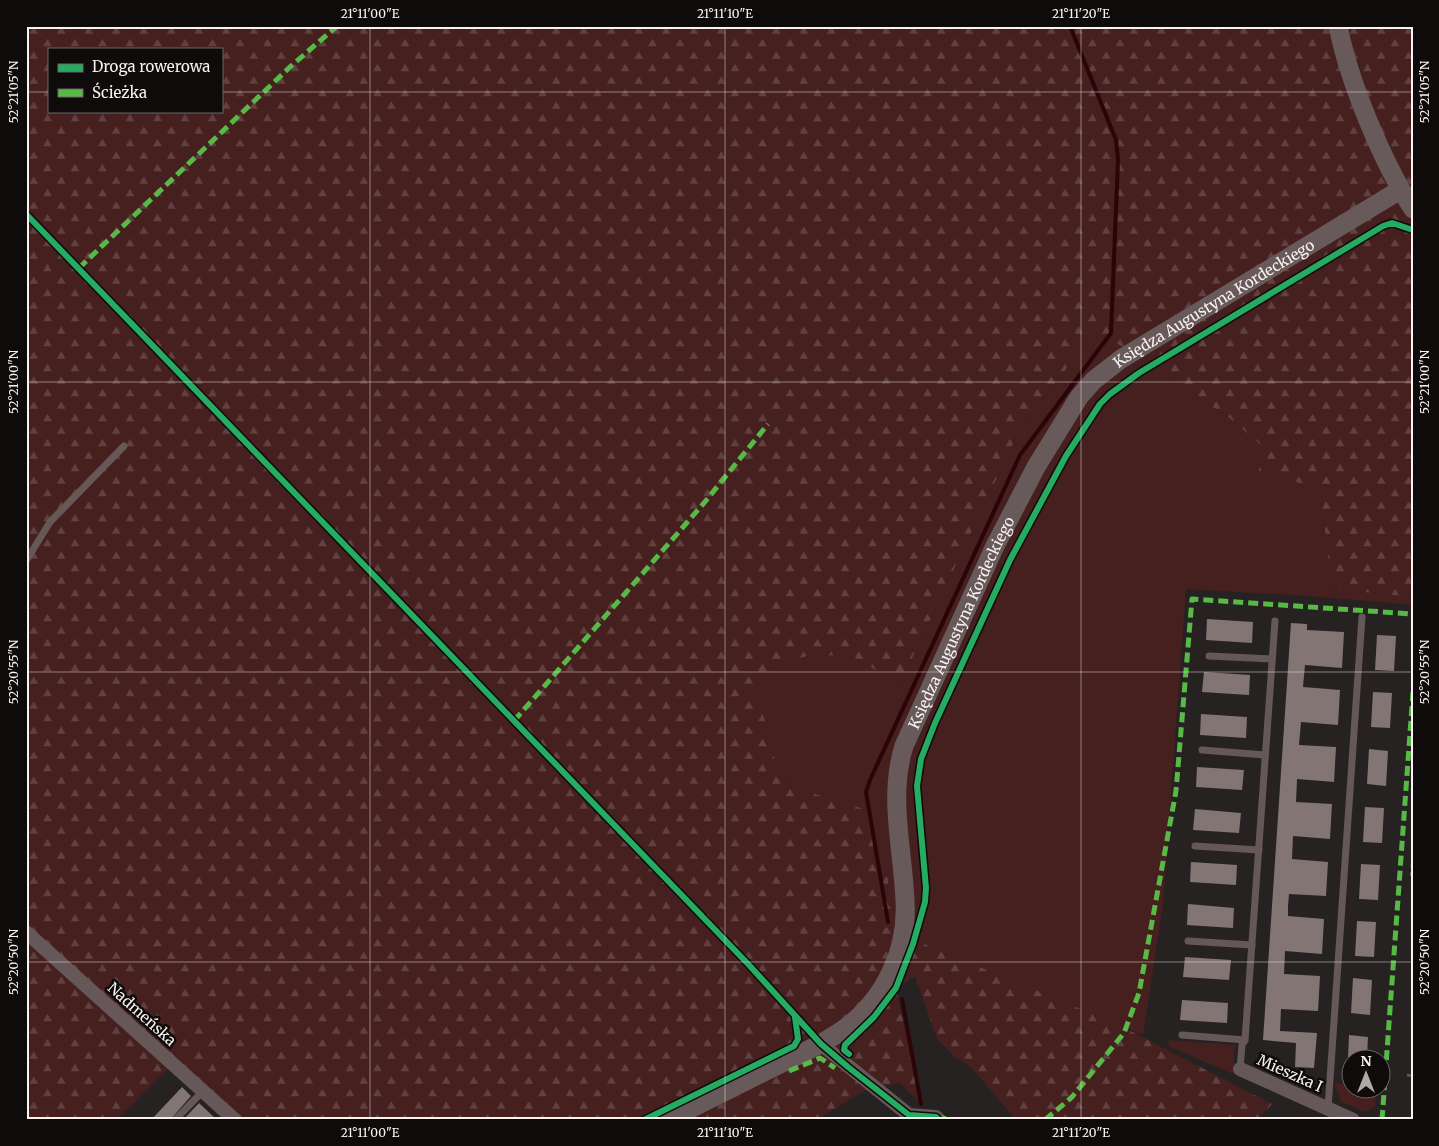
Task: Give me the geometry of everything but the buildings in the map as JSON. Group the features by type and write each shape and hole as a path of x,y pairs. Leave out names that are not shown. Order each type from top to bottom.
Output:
{"street":[{"path":"1338,26 1344,54 1375,134 1400,190 1413,209"},
{"name":"Księdza Augustyna Kordeckiego","path":"668,1120 821,1044 843,1030 866,1010 884,986 895,963 903,937 906,911 896,795 897,774 904,746 1005,526 1070,409 1094,380 1121,360 1400,190"},
{"name":"Nadmeńska","path":"26,932 232,1119"},
{"path":"821,1044 909,1115 917,1118 936,1117 939,1120"},
{"name":"Mieszka I","path":"1240,1069 1353,1120"}],"lane":[{"path":"26,561 50,522 124,446"},
{"path":"1328,1108 1362,617"},
{"path":"1240,1069 1242,1045 1245,1040 1275,621"},
{"path":"1209,656 1272,659"},
{"path":"1202,750 1265,756"},
{"path":"1195,846 1259,850"},
{"path":"1188,941 1252,945"},
{"path":"1182,1035 1245,1040"},
{"path":"175,1120 203,1091"}],"path":[{"path":"1411,876 1413,853"},
{"path":"1407,1076 1413,1076"}],"green space":[{"path":"26,26 1413,26 1413,597 1332,589 1320,489 1259,471 1261,445 1231,419 1110,339 1088,339 1016,437 900,684 850,655 807,656 768,668 758,694 775,760 792,787 867,810 888,875 888,888 897,924 912,939 1115,1023 1272,1104 1257,1120 1016,1120 972,1068 955,1057 937,1039 915,976 896,988 921,1104 900,1083 864,1091 816,1120 235,1120 173,1064 117,1120 26,1120"},
{"path":"1088,339 1110,339 1231,419 1261,445 1260,471 1320,489 1332,589 1413,597 1413,605 1308,596 1186,589 1163,905 1143,1035 912,940 897,924 888,888 888,875 867,811 792,787 775,760 758,694 768,668 807,656 850,655 900,684 1016,437"},
{"path":"1169,1040 1235,1045 1233,1074 1168,1046"},
{"path":"1334,1083 1342,1083 1342,1098 1376,1098 1375,1107 1365,1112 1341,1102"}],"waterway":[{"path":"888,922 866,792 870,780 1020,455 1111,333 1118,159 1116,140 1070,26"},
{"path":"902,999 921,1104"}],"marked path":[{"path":"79,268 290,67 337,26"},
{"path":"514,721 704,503 768,424"},
{"path":"1045,1120 1072,1097 1124,1033 1139,993 1176,791 1192,599 1413,614"},
{"path":"1382,1120 1413,692"},
{"path":"789,1071 820,1058 835,1068"},
{"path":"936,1117 954,1120"}],"cycle path":[{"path":"26,214 749,965 821,1044 909,1115 936,1117 939,1120"},
{"path":"849,1054 844,1050 845,1045 874,1017 896,988 913,944 925,902 926,888 917,786 921,759 935,723 1010,560 1066,456 1100,404 1110,394 1139,373 1383,226 1392,223 1413,230"},
{"path":"644,1120 794,1046 798,1039 795,1017"}]}
